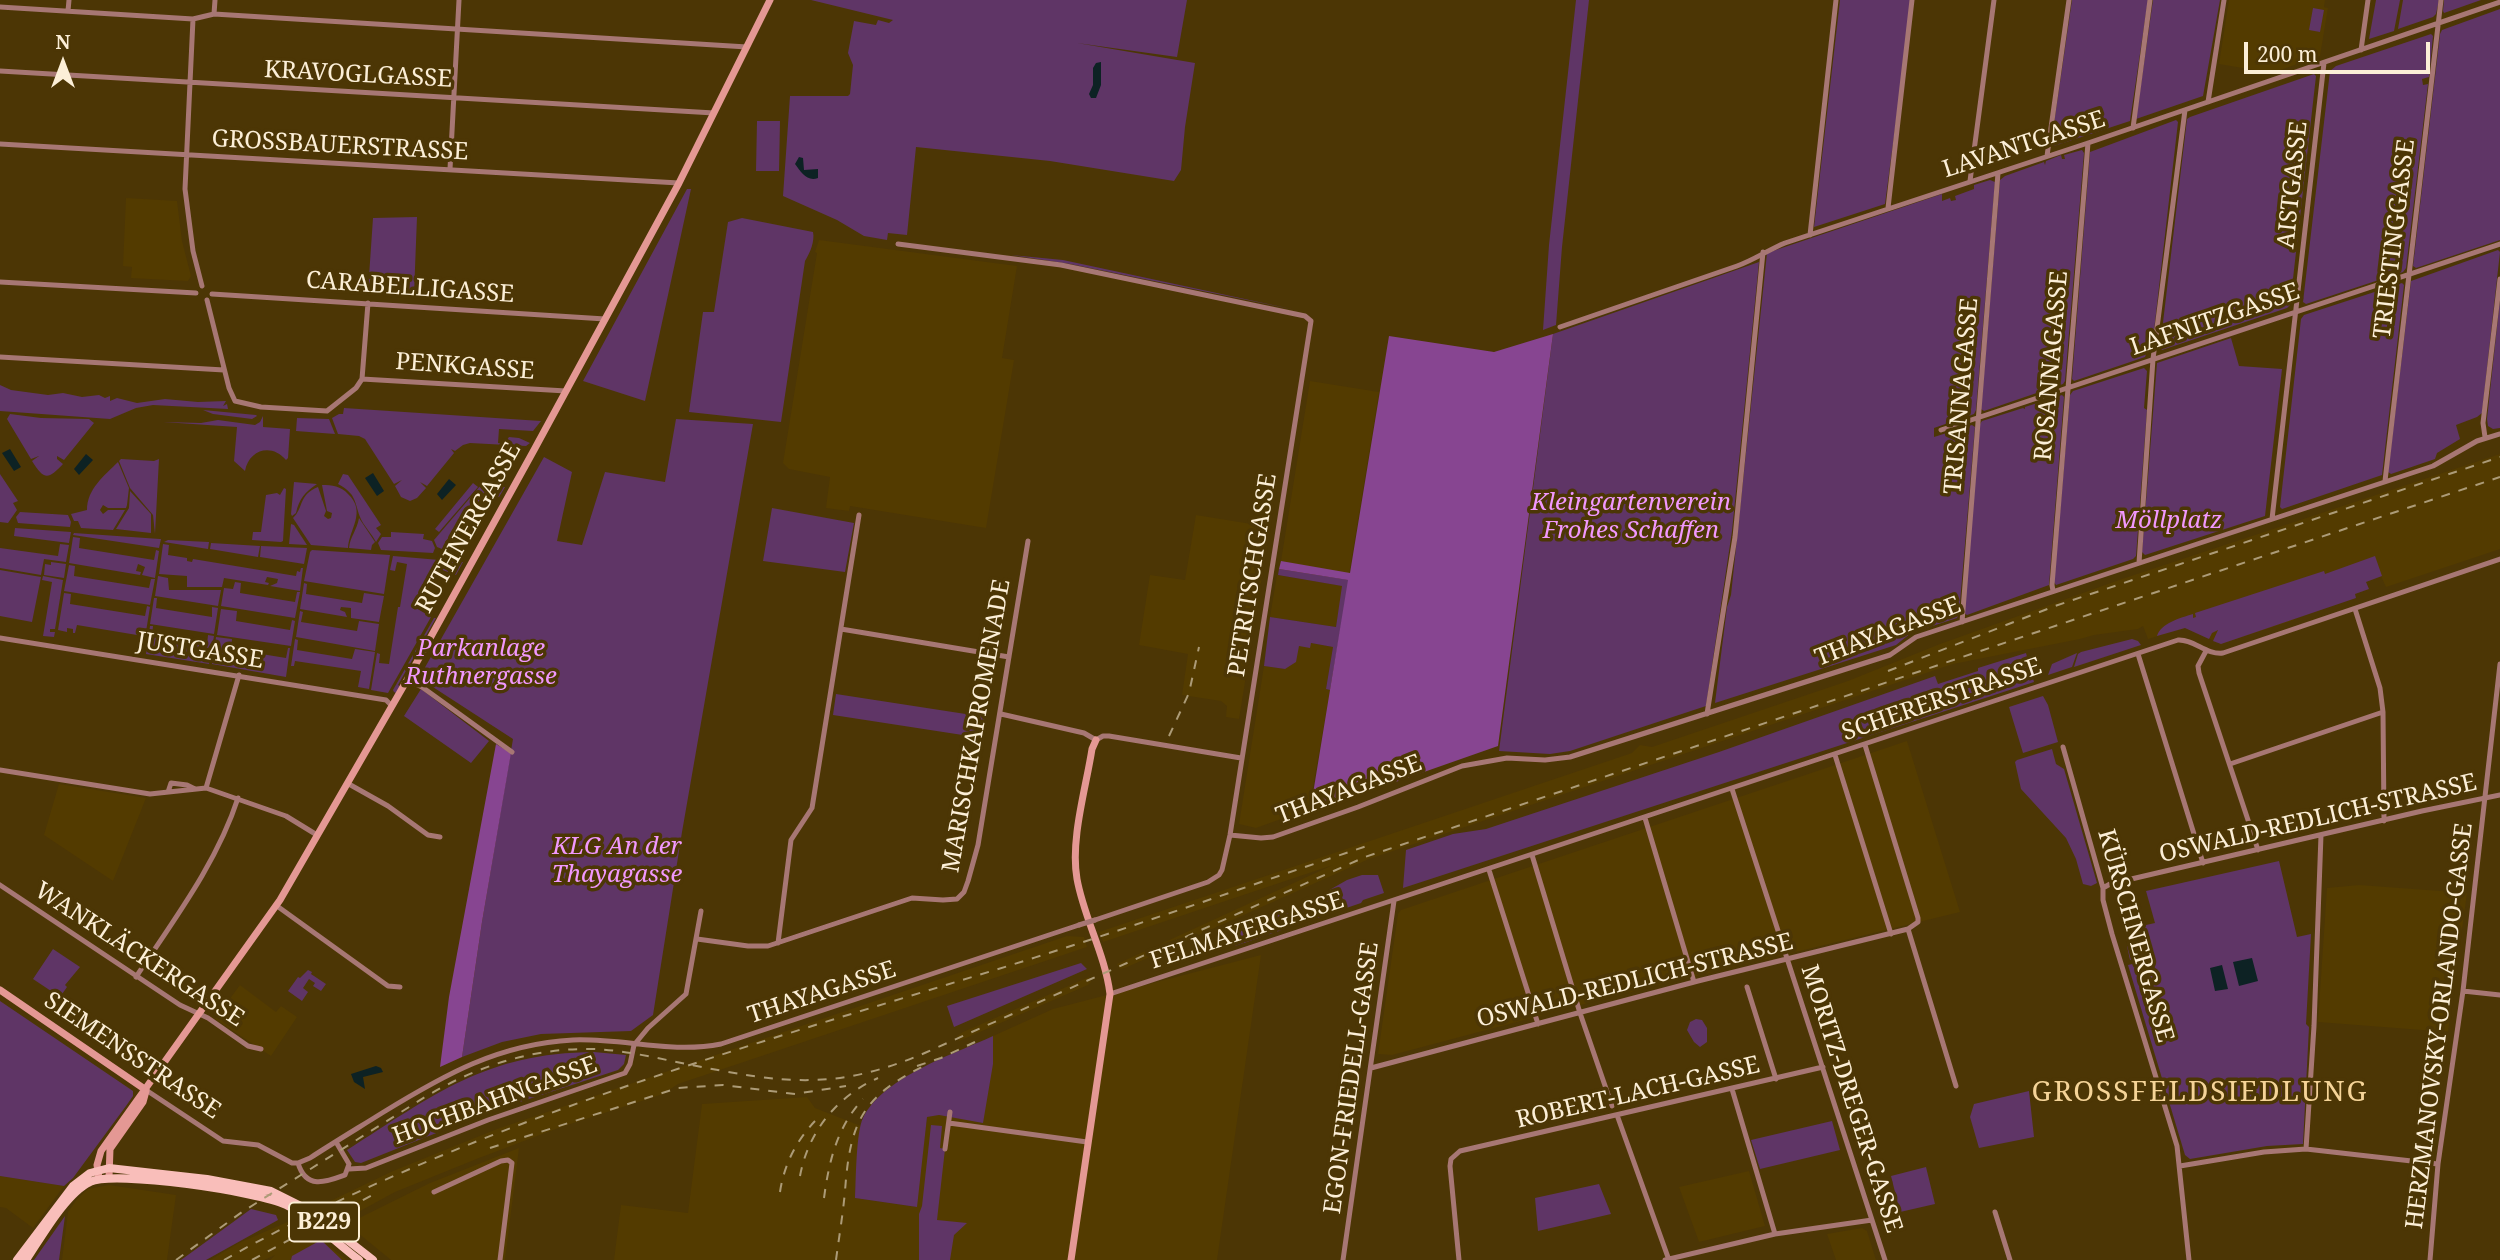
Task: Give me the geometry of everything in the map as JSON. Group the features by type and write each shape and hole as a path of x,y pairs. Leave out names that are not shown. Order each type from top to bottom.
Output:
{"main road":[{"name":"B229","path":"104,1173 272,1195 309,1210 373,1260"},
{"path":"17,1260 69,1190 85,1176 104,1173"},
{"path":"26,1260 76,1192 104,1173"},
{"name":"B229","path":"272,1195 359,1260"}],"street":[{"path":"68,11 69,0"},
{"path":"214,14 215,0"},
{"path":"450,169 459,0"},
{"name":"RUTHNERGASSE","path":"104,1173 98,1160 103,1148 276,906 407,680 678,183 769,0"},
{"path":"1810,235 1836,0"},
{"path":"1888,208 1912,0"},
{"path":"1970,181 1994,0"},
{"path":"2047,156 2069,0"},
{"path":"2133,128 2150,0"},
{"path":"2208,102 2224,0"},
{"path":"2361,50 2368,0"},
{"name":"TRIESTINGGASSE","path":"2385,481 2441,0"},
{"name":"LAVANTGASSE","path":"1560,327 1754,260 1763,252 1888,208 2088,144 2500,2"},
{"path":"0,7 193,19 214,14 747,47"},
{"path":"193,19 185,189 188,221 202,286"},
{"name":"AISTGASSE","path":"2297,311 2324,63"},
{"name":"KRAVOGLGASSE","path":"0,71 714,113"},
{"path":"2139,563 2153,359 2185,110"},
{"name":"GROSSBAUERSTRASSE","path":"0,144 678,183"},
{"name":"ROSANNAGASSE","path":"2053,591 2088,144"},
{"name":"TRISANNAGASSE","path":"1962,622 1998,173"},
{"name":"PETRITSCHGASSE","path":"898,244 1061,265 1305,316 1311,321 1230,835"},
{"name":"LAFNITZGASSE","path":"1941,430 2500,244"},
{"path":"1707,714 1735,537 1763,252"},
{"path":"2485,437 2483,423 2500,279"},
{"path":"0,282 196,293"},
{"path":"196,293 202,286"},
{"path":"202,286 210,289 212,294 207,300"},
{"path":"196,293 199,298 207,300"},
{"name":"CARABELLIGASSE","path":"212,294 605,319"},
{"path":"207,300 232,397 240,404 327,411 356,388 362,379 368,303"},
{"path":"2272,519 2297,311"},
{"path":"0,357 224,370"},
{"name":"PENKGASSE","path":"362,379 566,391"},
{"name":"THAYAGASSE","path":"298,1163 435,1081 487,1057 526,1046 556,1042 594,1040 684,1048 731,1042 1214,879 1223,865 1230,835 1273,837 1462,766 1507,758 1563,758 1707,714 1890,655 1916,637 2433,466 2485,437 2500,433"},
{"path":"778,943 791,840 812,808 859,515"},
{"name":"MARISCHKAPROMENADE","path":"697,939 754,947 778,943 912,898 957,899 964,892 978,845 1028,541"},
{"name":"SCHERERSTRASSE","path":"1394,901 2180,639 2206,651 2223,653 2500,559"},
{"path":"2355,609 2380,688 2383,712 2384,821"},
{"path":"841,629 1009,657"},
{"name":"JUSTGASSE","path":"0,638 387,700 391,705"},
{"path":"2206,651 2198,671 2258,850"},
{"path":"2138,654 2203,863"},
{"name":"HERZMANOVSKY-ORLANDO-GASSE","path":"2430,1260 2438,1164 2463,991 2500,664"},
{"path":"206,788 239,675"},
{"path":"407,680 422,687 512,752"},
{"path":"2230,764 2383,712"},
{"path":"1000,714 1084,733 1096,740"},
{"path":"1071,1260 1110,994 1105,966 1076,872 1077,841 1092,749 1096,740 1109,736 1241,758"},
{"path":"1865,745 1918,918 1918,922 1908,929 1956,1086"},
{"name":"KÜRSCHNERGASSE","path":"2063,747 2103,888 2103,900 2170,1119 2180,1166 2189,1260"},
{"path":"1835,755 1891,934"},
{"path":"0,770 147,794 206,788 286,816 317,835"},
{"path":"346,783 388,806 428,835 440,837"},
{"name":"MORITZ-DREGER-GASSE","path":"1732,789 1885,1260"},
{"name":"OSWALD-REDLICH-STRASSE","path":"2103,888 2110,884 2500,795"},
{"path":"136,976 201,875 225,832 238,798"},
{"path":"1645,818 1694,982"},
{"path":"2306,1149 2316,986 2321,835"},
{"path":"1532,855 1580,1013 1612,1106"},
{"path":"1489,870 1538,1024"},
{"name":"WANKLÄCKERGASSE","path":"0,885 180,1005 201,1014 248,1046 261,1049"},
{"name":"FELMAYERGASSE","path":"1110,994 1394,901"},
{"name":"EGON-FRIEDELL-GASSE","path":"1343,1260 1394,901"},
{"path":"276,906 388,986 400,987"},
{"path":"634,1045 648,1028 686,994 701,911"},
{"name":"OSWALD-REDLICH-STRASSE","path":"1371,1068 1694,982 1908,929"},
{"path":"1747,987 1776,1079"},
{"name":"SIEMENSSTRASSE","path":"0,990 223,1141 262,1146 286,1161 298,1163"},
{"path":"2463,991 2500,995"},
{"name":"HOCHBAHNGASSE","path":"298,1163 306,1176 319,1183 345,1175 349,1169 366,1168 488,1120 625,1073 634,1045"},
{"name":"ROBERT-LACH-GASSE","path":"1459,1260 1450,1166 1451,1159 1460,1151 1822,1067"},
{"path":"1732,1089 1775,1234"},
{"path":"945,1149 950,1112"},
{"path":"1617,1115 1667,1260 1775,1234 1872,1220"},
{"path":"949,1123 1087,1142"},
{"path":"336,1142 348,1160 349,1169"},
{"path":"2180,1166 2264,1152 2306,1149 2438,1164"},
{"path":"434,1192 501,1161 508,1160 512,1163 500,1260"},
{"path":"1995,1212 2010,1260"}],"shaded area":[{"path":"2229,0 2325,0 2324,7 2328,8 2320,56 2272,73 2219,64"},
{"path":"126,198 177,201 182,241 191,276 188,281 131,278 132,267 123,266"},
{"path":"819,240 1017,266 1002,358 1014,360 986,528 850,506 849,511 826,508 830,477 789,469 783,463"},
{"path":"1553,334 1498,746 1310,812 1348,580 1279,569 1281,561 1350,573 1389,336 1494,352"},
{"path":"1310,381 1379,392 1349,574 1281,561"},
{"path":"2500,454 2500,549 2386,587 2381,576 2366,582 2369,589 2293,618 2294,620 2221,644 2185,628 2148,639 2143,626 1953,664 1369,859 1125,968 1120,969 1117,964 1333,865 1103,942 1099,932 1632,753 1640,745 1652,747 1848,681 1940,644 2122,579"},
{"path":"1196,515 1270,527 1239,719 1226,717 1227,706 1221,701 1182,695 1188,654 1139,645 1150,575 1185,580"},
{"path":"1277,575 1343,586 1336,627 1270,617"},
{"path":"1311,643 1333,647 1326,689 1330,690 1309,809 1256,828 1239,824 1264,666 1285,669 1299,646"},
{"path":"1907,741 1960,912 1611,997 1392,1055 1378,1054 1398,914 1401,910"},
{"path":"496,744 511,753 462,1057 440,1067 449,997"},
{"path":"59,784 146,798 113,881 44,835"},
{"path":"2359,885 2467,893 2448,1032 2318,1022 2327,888"},
{"path":"1067,936 1084,937 1087,947 678,1084 663,1094 561,1127 395,1192 340,1222 320,1206 393,1171 497,1129"},
{"path":"1261,955 1217,1260 614,1260 621,1205 688,1213 702,1104 807,1097 815,1108 861,1126 855,1198 916,1207 927,1117 956,1117 993,1064 993,1036 1053,1009"},
{"path":"1089,977 1091,982 1088,985 959,1041 957,1036 963,1032"},
{"path":"240,985 276,1012 281,1006 297,1017 271,1056 215,1019"},
{"path":"519,1148 505,1260 391,1260 347,1224 430,1183"},
{"path":"1749,1171 1765,1226 1699,1242 1679,1187"},
{"path":"0,1176 64,1186 33,1228 6,1208 0,1207"},
{"path":"109,1185 176,1195 167,1260 62,1260 68,1212 88,1189"},
{"path":"292,1220 317,1242 321,1240 347,1260 270,1260 275,1255 264,1260 210,1260 239,1243"},
{"path":"1862,1228 1867,1231 1876,1260 1836,1260 1827,1234"}],"green space":[{"path":"811,0 1187,0 1177,57 1077,43 1195,63 1181,170 1174,181 1050,161 916,147 907,235 888,233 887,240 864,236 837,220 783,196 790,96 848,96 853,65 848,53 854,21 876,25 878,20 889,23 893,20"},
{"path":"1576,0 1589,0 1556,325 1543,330 1549,245"},
{"path":"1840,0 1912,0 1885,204 1814,227"},
{"path":"2072,0 2148,0 2130,121 2054,146 2051,144"},
{"path":"2153,0 2220,0 2203,96 2136,119"},
{"path":"2376,0 2400,0 2394,31 2369,39"},
{"path":"2403,0 2439,0 2433,17 2398,29"},
{"path":"2444,0 2481,0 2444,13"},
{"path":"2313,8 2324,10 2320,32 2309,30"},
{"path":"2500,9 2500,240 2416,268 2413,266 2440,34 2442,30"},
{"path":"2431,34 2429,77 2422,79 2423,85 2428,84 2406,268 2403,272 2306,304 2303,302 2330,71 2336,66"},
{"path":"2314,74 2316,76 2290,305 2162,350 2160,348 2187,119"},
{"path":"2176,120 2178,122 2152,348 2148,349 2145,357 2074,381 2072,379 2090,152"},
{"path":"757,121 780,121 779,171 756,171"},
{"path":"2082,150 2084,153 2065,381 2063,384 1984,411 1981,409 2000,180 2044,162 2045,165 2046,161 2061,155 2062,159 2065,159 2064,155"},
{"path":"1990,180 1995,182 1976,410 1974,414 1934,428 1934,437 1972,425 1975,427 1957,618 1911,633 1896,645 1715,703 1727,607 1731,595 1767,253 1942,194 1942,201 1950,198 1951,201 1956,200 1955,196 1974,189 1974,185"},
{"path":"687,189 691,189 645,401 583,381"},
{"path":"417,217 414,294 368,291 373,218"},
{"path":"742,218 813,232 812,247 805,261 781,422 689,412 703,312 714,312 728,222"},
{"path":"2498,250 2500,252 2482,413 2456,425 2460,439 2437,453 2435,459 2391,474 2388,472 2411,281"},
{"path":"1011,255 1063,260 1296,310 1070,264"},
{"name":"Kleingartenverein Frohes Schaffen","path":"1759,262 1732,531 1706,706 1570,751 1550,754 1499,751 1553,334"},
{"path":"2402,283 2404,285 2382,475 2282,509 2280,507 2301,319 2304,315"},
{"path":"2500,299 2500,428 2493,429 2488,426 2487,419"},
{"name":"Möllplatz","path":"2231,338 2239,366 2282,369 2265,516 2145,555 2142,552 2157,363"},
{"path":"2144,368 2147,371 2144,408 2147,410 2136,556 2056,585 2054,582 2070,395 2073,391"},
{"path":"0,385 11,390 48,395 99,395 105,398 110,396 110,401 117,398 137,403 165,399 226,401 223,406 227,404 228,409 153,405 136,408 110,419 0,411"},
{"path":"2062,395 2064,397 2049,585 1967,615 1964,613 1980,424 1982,421"},
{"path":"344,408 541,421 533,431 499,429 498,443 504,444 509,437 519,438 530,443 526,446 470,443 455,451 451,449 454,453 427,486 420,482 426,488 410,501 401,497 395,486 402,480 394,484 365,439 338,434 332,418 343,414"},
{"path":"203,410 257,416 252,419 213,414"},
{"path":"10,414 89,419 94,423 64,460 57,456 63,464 54,473 46,476 32,461 39,456 31,459 7,419"},
{"path":"263,416 263,427 290,429 288,458 286,460 274,451 262,451 251,458 245,471 234,461 237,427 163,422 201,423 218,420 255,425"},
{"path":"297,418 329,419 335,434 296,431"},
{"path":"676,419 753,424 653,1015 631,1031 541,1034 502,1042 462,1057 513,739 419,678 544,457 572,472 557,541 582,545 605,472 665,482"},
{"path":"159,459 155,534 153,515 130,488 119,461"},
{"path":"118,462 129,488 126,508 108,508 103,505 100,510 103,514 108,510 125,510 113,530 81,528 71,514 87,510 93,489"},
{"path":"0,474 18,501 13,503 17,510 8,523 0,522"},
{"path":"343,474 348,475 381,525 376,528 381,534 376,542 361,520 351,494 338,484"},
{"path":"294,482 317,484 303,496 292,516 291,514"},
{"path":"473,483 478,487 439,532 435,529"},
{"path":"322,485 345,491 356,507 356,521 348,548 311,545 293,518 307,494 318,487 326,511 324,516 331,518 332,513 327,511"},
{"path":"481,485 505,487 499,497 485,494 445,542 450,554 442,554 442,549 437,547 434,540"},
{"path":"284,488 283,541 252,540 253,532 261,532 266,495 280,495"},
{"path":"130,491 151,514 151,533 116,529 129,508"},
{"path":"772,508 854,523 845,572 763,561"},
{"path":"20,512 68,515 70,527 18,523 16,517"},
{"path":"359,518 375,542 371,550 349,548"},
{"path":"291,524 294,525 307,545 289,544"},
{"path":"15,528 71,532 69,543 14,536"},
{"path":"391,532 424,534 423,539 432,541 435,548 433,553 381,550 378,543 382,537 391,537"},
{"path":"73,535 161,539 159,548"},
{"path":"73,537 80,538 79,548 154,560 156,550 159,551 155,578 142,575 145,567 138,564 136,571 141,572 140,575 69,563"},
{"path":"164,542 209,542 208,549"},
{"path":"211,543 260,546 258,557 210,549"},
{"path":"60,544 69,545 66,562 44,559 41,575 0,568 0,548 58,556"},
{"path":"163,544 169,545 168,555 187,558 187,561 192,562 193,559 296,576 297,571 300,572 303,568 300,591 270,586 277,583 278,579 267,577 265,582 269,583 268,585 224,578 222,587 187,587 187,576 159,574"},
{"path":"261,546 307,548 304,564 260,557"},
{"path":"312,550 390,555 384,594 304,581"},
{"path":"393,556 463,562 456,575 440,569 416,608 431,617 388,693 371,690 377,653 380,654 379,663 389,664 400,607 407,564 397,562 395,571 390,570"},
{"path":"2375,556 2382,576 2366,582 2369,589 2355,594 2356,598 2221,644 2213,641 2218,630 2212,633 2209,639 2185,628 2157,636 2162,628 2177,619 2193,614 2193,618 2196,617 2195,613"},
{"path":"51,562 66,564 64,578 44,575 45,564 51,565"},
{"path":"69,565 75,566 74,576 149,588 151,579 155,579 150,605 64,591"},
{"path":"1279,569 1349,580 1330,690 1326,689 1333,647 1311,643 1310,648 1299,646 1296,662 1285,669 1264,666 1270,617 1336,627 1342,586 1278,575"},
{"path":"0,570 41,577 32,622 0,616"},
{"path":"43,576 63,580 55,629 50,629 50,632 55,632 54,637 43,636 52,582 42,580"},
{"path":"158,576 168,578 169,590 221,590 218,606 155,596"},
{"path":"235,582 241,583 240,593 295,602 297,592 300,592 295,618 221,606 224,588 233,589"},
{"path":"304,583 307,584 306,594 362,603 364,593 384,596 379,622 351,618 351,608 341,607 340,610 345,612 347,617 300,609"},
{"path":"64,593 71,594 70,604 145,616 147,606 150,607 144,644 143,636 77,625 75,633 73,629 67,628 67,632 58,630"},
{"path":"154,598 157,598 156,608 212,617 212,607 218,608 214,634 150,624"},
{"path":"221,609 237,611 236,621 290,630 292,620 295,621 291,646 217,635"},
{"path":"300,611 303,612 301,622 357,631 359,621 379,624 375,651 296,637"},
{"path":"434,618 398,685 400,686 396,693 394,692 393,690"},
{"path":"150,626 153,626 152,636 207,645 208,635 214,636 209,664 146,654"},
{"path":"216,637 232,639 231,649 286,658 290,648 286,677 212,664"},
{"path":"295,639 298,640 297,650 352,659 355,649 375,652 369,689 358,687 361,671 295,661 294,666 291,666"},
{"path":"2132,639 2141,645 2074,667 2081,652"},
{"path":"2026,653 2034,682 1403,888 1406,850 1453,834 1486,829 1719,752 1935,676 1938,684"},
{"path":"2077,653 2072,667 2048,675 2052,664"},
{"path":"421,689 489,741 471,763 404,716"},
{"path":"836,694 985,717 982,738 833,715"},
{"path":"2043,696 2058,742 2023,753 2009,707"},
{"path":"2052,749 2056,764 2064,769 2097,883 2091,886 2083,884 2076,859 2066,838 2021,789 2015,762"},
{"path":"2279,861 2297,937 2311,934 2303,1144 2267,1146 2190,1159 2185,1155 2128,965 2150,960 2155,984 2158,984 2152,955 2130,960 2127,946 2149,941 2148,937 2140,939 2137,927 2155,923 2146,891"},
{"path":"1362,875 1378,875 1384,893 1235,946 1235,934 1275,914 1289,913 1347,880"},
{"path":"53,949 80,967 65,985 67,987 60,997 33,979"},
{"path":"1081,963 1087,969 954,1027 947,1006"},
{"path":"308,970 326,984 321,991 313,986 315,983 309,979 303,988 308,992 302,1001 288,991 298,977"},
{"path":"0,1001 133,1091 133,1096 126,1106 73,1178 64,1186 0,1176"},
{"path":"1702,1020 1707,1028 1707,1042 1700,1047 1687,1030 1690,1022"},
{"path":"993,1036 993,1064 983,1123 939,1115 927,1117 917,1207 855,1198 859,1134 863,1118 873,1103 886,1090 921,1068"},
{"path":"594,1052 626,1055 624,1064 618,1070 489,1112 361,1163 355,1162 347,1150 435,1095 491,1069 556,1054"},
{"path":"2029,1091 2034,1137 1979,1148 1970,1117 1974,1104"},
{"path":"1832,1121 1840,1150 1760,1169 1751,1140"},
{"path":"931,1125 942,1126 940,1148 945,1149 937,1220 967,1223 954,1235 950,1260 919,1260 919,1214"},
{"path":"1926,1167 1935,1204 1900,1212 1891,1176"},
{"path":"1599,1184 1611,1214 1538,1231 1535,1198"},
{"path":"251,1209 276,1215 278,1220 206,1260 181,1260"},
{"path":"65,1216 59,1260 34,1260"},
{"path":"321,1240 342,1260 291,1260 292,1256"}],"water":[{"path":"1101,62 1101,85 1096,98 1091,98 1089,94 1093,85 1093,68 1096,63"},
{"path":"799,157 803,158 804,170 818,169 818,178 811,179 802,173 795,164"},
{"path":"10,449 21,467 14,471 2,453"},
{"path":"86,454 93,460 79,475 74,469"},
{"path":"373,473 384,491 377,496 365,478"},
{"path":"449,479 456,485 442,500 437,494"},
{"path":"2252,958 2258,981 2239,986 2233,962"},
{"path":"2222,965 2228,989 2215,991 2210,968"},
{"path":"376,1066 383,1072 363,1077 365,1089 354,1082 351,1074"}],"railway":[{"path":"1888,671 2055,606 2500,457"},
{"path":"176,1260 242,1212 425,1097 465,1076 505,1061 548,1052 592,1049 752,1076 808,1080 836,1078 894,1065 1365,857 2500,477"},
{"path":"1169,736 1189,693 1199,647"},
{"path":"224,1260 312,1214 403,1172 590,1099 781,1036 1071,946 1367,846"},
{"path":"917,1066 975,1042"},
{"path":"836,1260 847,1167 856,1129 863,1114 887,1088 926,1065"},
{"path":"800,1176 810,1145 827,1117 850,1095 878,1078"},
{"path":"490,1148 678,1088 723,1085 795,1094 846,1086"},
{"path":"824,1198 836,1145 847,1121 863,1099"},
{"path":"780,1192 784,1172 792,1154 815,1121"},
{"path":"252,1260 378,1192"}],"district":[{"name":"GROSSFELDSIEDLUNG","path":"2200,1093"}],"park label":[{"name":"Parkanlage Ruthnergasse","path":"481,663"},
{"name":"KLG An der Thayagasse","path":"617,861"}]}
